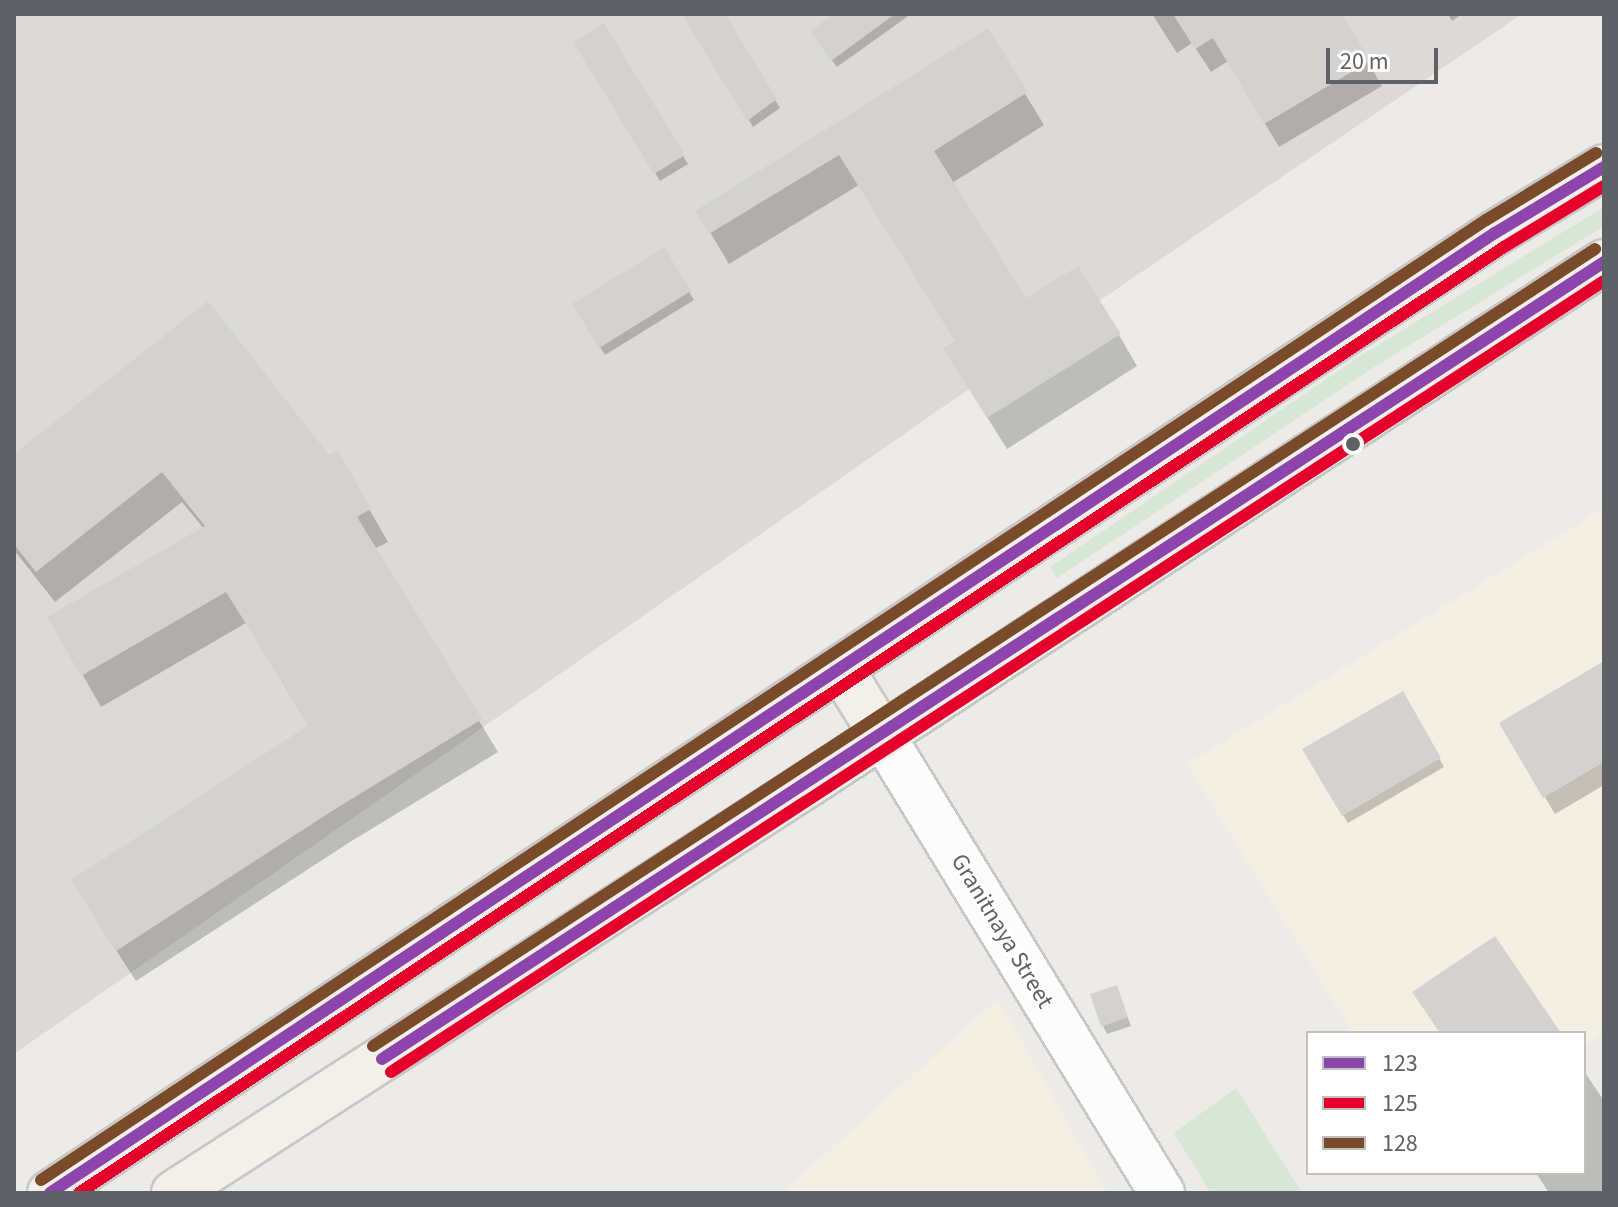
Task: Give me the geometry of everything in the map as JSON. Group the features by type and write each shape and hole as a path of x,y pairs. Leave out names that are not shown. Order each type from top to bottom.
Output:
{"main road":[{"path":"50,1193 1482,242 1604,167"},
{"path":"174,1193 882,735 1604,262"},
{"name":"Granitnaya Street","path":"841,669 882,735"}],"street":[{"name":"Granitnaya Street","path":"882,735 1162,1193"}],"shaded area":[{"path":"14,14 1522,14 953,400 14,1054"},
{"path":"1604,508 1604,1033 1586,1045 1586,1031 1352,1031 1187,764"},
{"path":"998,999 1107,1193 782,1193"}],"green space":[{"path":"1604,207 1604,226 1371,369 1057,578 1050,567 1362,355"},
{"path":"1236,1088 1302,1193 1211,1193 1174,1133"}],"building":[{"path":"682,14 725,14 777,99 747,121"},
{"path":"834,14 895,14 831,61 810,31"},
{"path":"1173,14 1342,14 1370,61 1264,124 1213,38 1195,49"},
{"path":"604,23 685,155 654,174 573,42"},
{"path":"988,28 1028,92 934,151 1026,298 1078,266 1121,334 987,418 943,348 955,341 839,155 709,234 695,211"},
{"path":"664,247 691,291 599,348 572,304"},
{"path":"208,301 329,455 338,450 371,509 357,517 482,719 332,811 116,951 71,880 309,725 226,592 81,676 47,617 205,526 162,472 36,572 14,544 14,454"},
{"path":"1604,661 1604,762 1543,798 1499,723"},
{"path":"1403,691 1441,758 1342,816 1302,749"},
{"path":"1495,936 1560,1031 1439,1031 1412,992"},
{"path":"1117,985 1128,1017 1101,1027 1090,994"}],"transit line":[{"name":"128","path":"41,1180 1486,220 1596,153"},
{"name":"123","path":"50,1193 1495,233 1604,167"},
{"name":"125","path":"79,1193 1504,247 1604,186"},
{"name":"128","path":"373,1046 1595,249"},
{"name":"123","path":"382,1059 1604,262"},
{"name":"125","path":"391,1072 1604,281"}]}
